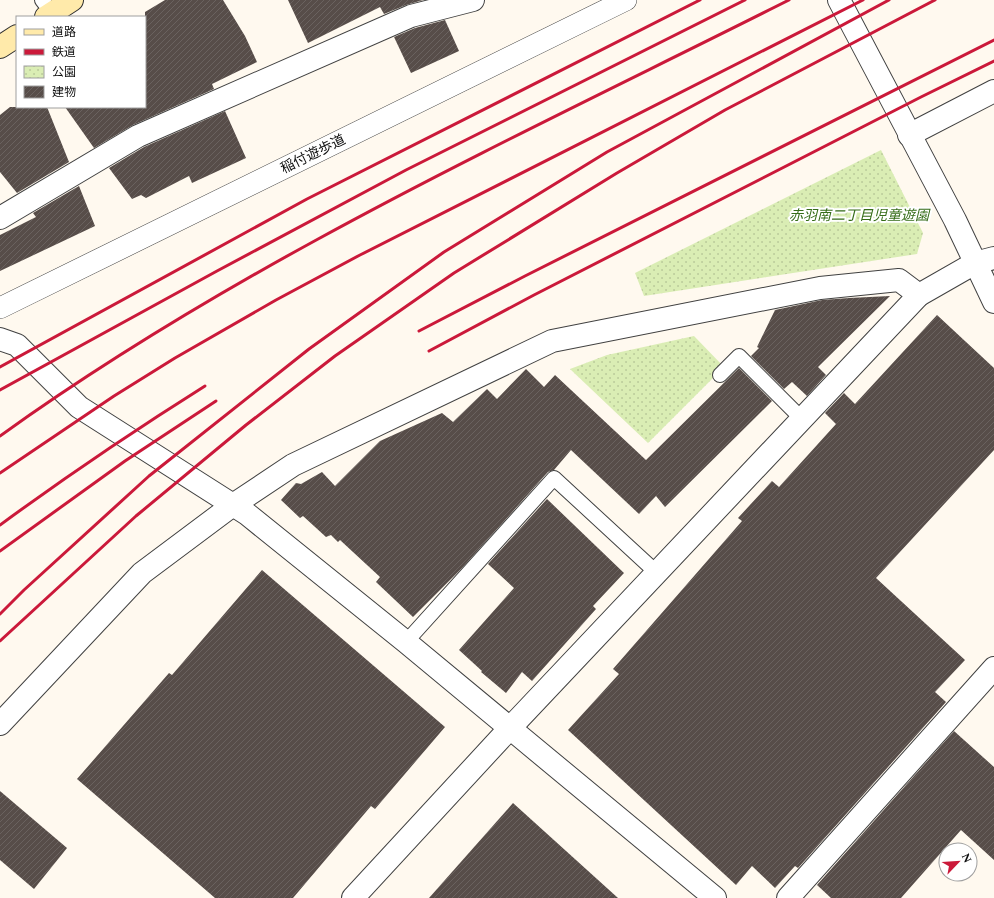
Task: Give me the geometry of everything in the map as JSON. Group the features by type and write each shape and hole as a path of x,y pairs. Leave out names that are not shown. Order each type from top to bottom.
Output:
{"main road":[{"path":"47,10 72,0"},
{"path":"0,47 16,37"}],"street":[{"path":"0,218 138,136 411,16 473,0"},
{"name":"稲付遊歩道","path":"0,308 626,0"},
{"path":"839,0 955,220 984,260 994,302"},
{"path":"909,135 994,91"},
{"path":"353,898 510,728 919,295 984,260"},
{"path":"0,724 142,573 233,505 293,465 552,341 820,288 899,280 919,295"},
{"path":"0,339 17,345 78,407 247,514 406,642 715,898"},
{"path":"788,898 994,668"}],"lane":[{"path":"720,375 739,356 802,418"},
{"path":"406,642 554,478 657,573"}],"green space":[{"name":"赤羽南二丁目児童遊園","path":"881,150 923,233 917,254 644,296 635,273"},
{"path":"694,336 724,367 648,443 570,369 607,355"}],"building":[{"path":"165,0 223,0 245,36 257,62 212,84 214,89 133,125 94,148 66,108 146,108 145,12"},
{"path":"288,0 423,0 384,14 380,7 308,43"},
{"path":"445,20 459,51 411,73 394,37 415,28"},
{"path":"10,107 47,108 69,162 17,193 0,172 0,115"},
{"path":"225,111 246,158 192,183 189,176 146,198 141,195 132,199 109,168 144,147"},
{"path":"79,186 95,226 0,271 0,235 36,217 33,213"},
{"path":"890,296 818,367 826,375 807,396 792,382 784,389 751,356 759,348 757,347 775,310 822,300"},
{"path":"937,315 994,368 994,450 876,578 965,660 935,692 946,702 798,868 795,866 775,888 752,866 736,885 568,730 619,674 613,669 742,521 738,518 772,481 779,487 836,424 825,413 844,393 855,404"},
{"path":"739,368 772,401 665,507 656,496 639,514 571,450 554,470 548,472 462,568 413,617 376,582 380,577 340,540 338,542 331,535 326,537 303,516 300,518 281,500 296,483 301,484 322,472 335,486 380,441 442,413 453,422 487,389 497,399 526,369 544,387 555,375 646,460"},
{"path":"547,499 624,573 593,606 596,609 532,681 522,672 506,693 481,672 482,671 459,650 514,588 488,564"},
{"path":"262,570 445,727 375,809 371,806 293,898 215,898 77,779 169,673 172,675"},
{"path":"954,731 994,767 994,860 978,845 978,842 974,842 961,830 950,842 938,842 938,856 901,898 831,898 817,885"},
{"path":"0,791 67,848 34,889 0,860"},
{"path":"513,803 618,898 429,898"}],"railway":[{"path":"0,367 307,199 700,0"},
{"path":"0,390 217,271 406,170 745,0"},
{"path":"0,436 93,372 189,313 287,256 486,151 789,0"},
{"path":"0,473 114,396 175,358 276,300 360,255 863,0"},
{"path":"0,614 24,590 149,476 309,349 444,252 607,152 889,0"},
{"path":"0,641 136,516 246,425 335,356 454,273 617,173 725,110 935,0"},
{"path":"419,331 525,276 994,40"},
{"path":"429,351 534,295 994,61"},
{"path":"0,525 101,454 205,386"},
{"path":"0,551 125,461 216,401"}]}
